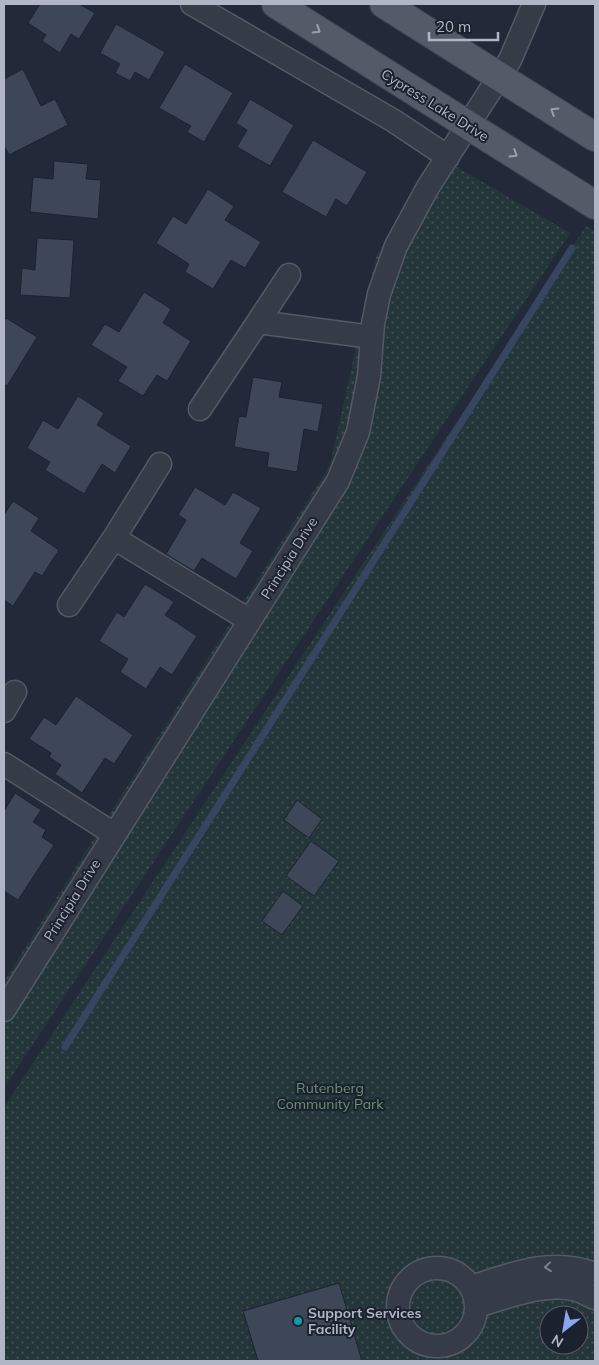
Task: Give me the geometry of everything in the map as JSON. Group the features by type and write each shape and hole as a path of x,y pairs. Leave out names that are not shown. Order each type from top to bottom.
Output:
{"main road":[{"name":"Cypress Lake Drive","path":"276,4 595,205"},
{"path":"384,4 595,138"}],"street":[{"path":"192,4 394,121 448,157"},
{"name":"Principia Drive","path":"4,1010 338,481 349,458 365,405 372,337 379,294 396,246 428,186 510,60 534,4"},
{"path":"200,409 290,275"},
{"path":"258,322 372,337"},
{"path":"69,605 160,464"},
{"path":"114,538 249,620"},
{"path":"4,711 16,692"},
{"path":"4,764 114,834"},
{"path":"595,1274 568,1266 534,1268 473,1296 558,1288 577,1290 595,1298"}],"green space":[{"path":"436,155 570,233 4,1088 4,981 330,465 376,257"},
{"name":"Rutenberg Community Park","path":"586,226 595,231 595,1361 4,1361 4,1107"}],"building":[{"path":"40,4 79,4 95,13 79,39 71,34 60,53 42,41 46,35 28,23"},
{"path":"116,24 165,52 149,80 135,72 130,81 115,73 120,64 100,53"},
{"path":"185,64 233,93 204,142 187,132 191,126 159,108"},
{"path":"23,69 41,106 55,99 68,125 9,155 4,146 4,79"},
{"path":"250,99 294,125 270,166 237,147 247,130 236,123"},
{"path":"313,140 367,172 347,206 336,199 326,217 282,192"},
{"path":"54,161 88,164 86,179 101,180 98,219 30,212 33,177 53,179"},
{"path":"208,189 234,206 225,220 261,242 245,268 231,260 213,289 185,272 189,264 156,243 173,216 186,224"},
{"path":"37,238 74,240 70,298 20,295 22,268 35,270"},
{"path":"144,292 171,309 163,323 191,341 167,381 157,375 143,396 118,381 127,367 91,345 105,324 119,332"},
{"path":"6,318 37,337 7,386 4,384 4,321"},
{"path":"253,377 282,382 279,397 323,404 318,432 304,429 297,472 267,467 269,453 234,447 239,416 246,417"},
{"path":"78,396 104,413 97,425 131,446 115,473 102,464 84,494 45,470 50,462 27,448 43,420 58,429"},
{"path":"195,487 225,505 233,492 261,508 240,543 253,551 236,579 202,558 194,571 166,554 186,520 178,515"},
{"path":"13,501 39,518 31,531 59,550 42,576 35,572 13,606 4,600 4,515"},
{"path":"145,584 174,602 165,615 197,636 172,675 160,667 146,689 120,672 128,659 99,641 117,612 124,617"},
{"path":"76,696 133,735 114,764 105,758 82,793 55,774 61,765 49,757 51,753 29,739 44,717 56,725"},
{"path":"15,793 41,810 33,822 46,830 42,837 54,845 18,900 4,891 4,811"},
{"path":"297,800 322,819 309,838 284,820"},
{"path":"311,841 339,861 314,896 286,876"},
{"path":"283,891 303,906 282,935 262,921"},
{"name":"Support Services Facility","path":"339,1283 362,1361 258,1361 243,1311"}],"waterway":[{"path":"65,1047 572,248"}],"place":[{"name":"Support Services Facility","path":"298,1321"}]}
